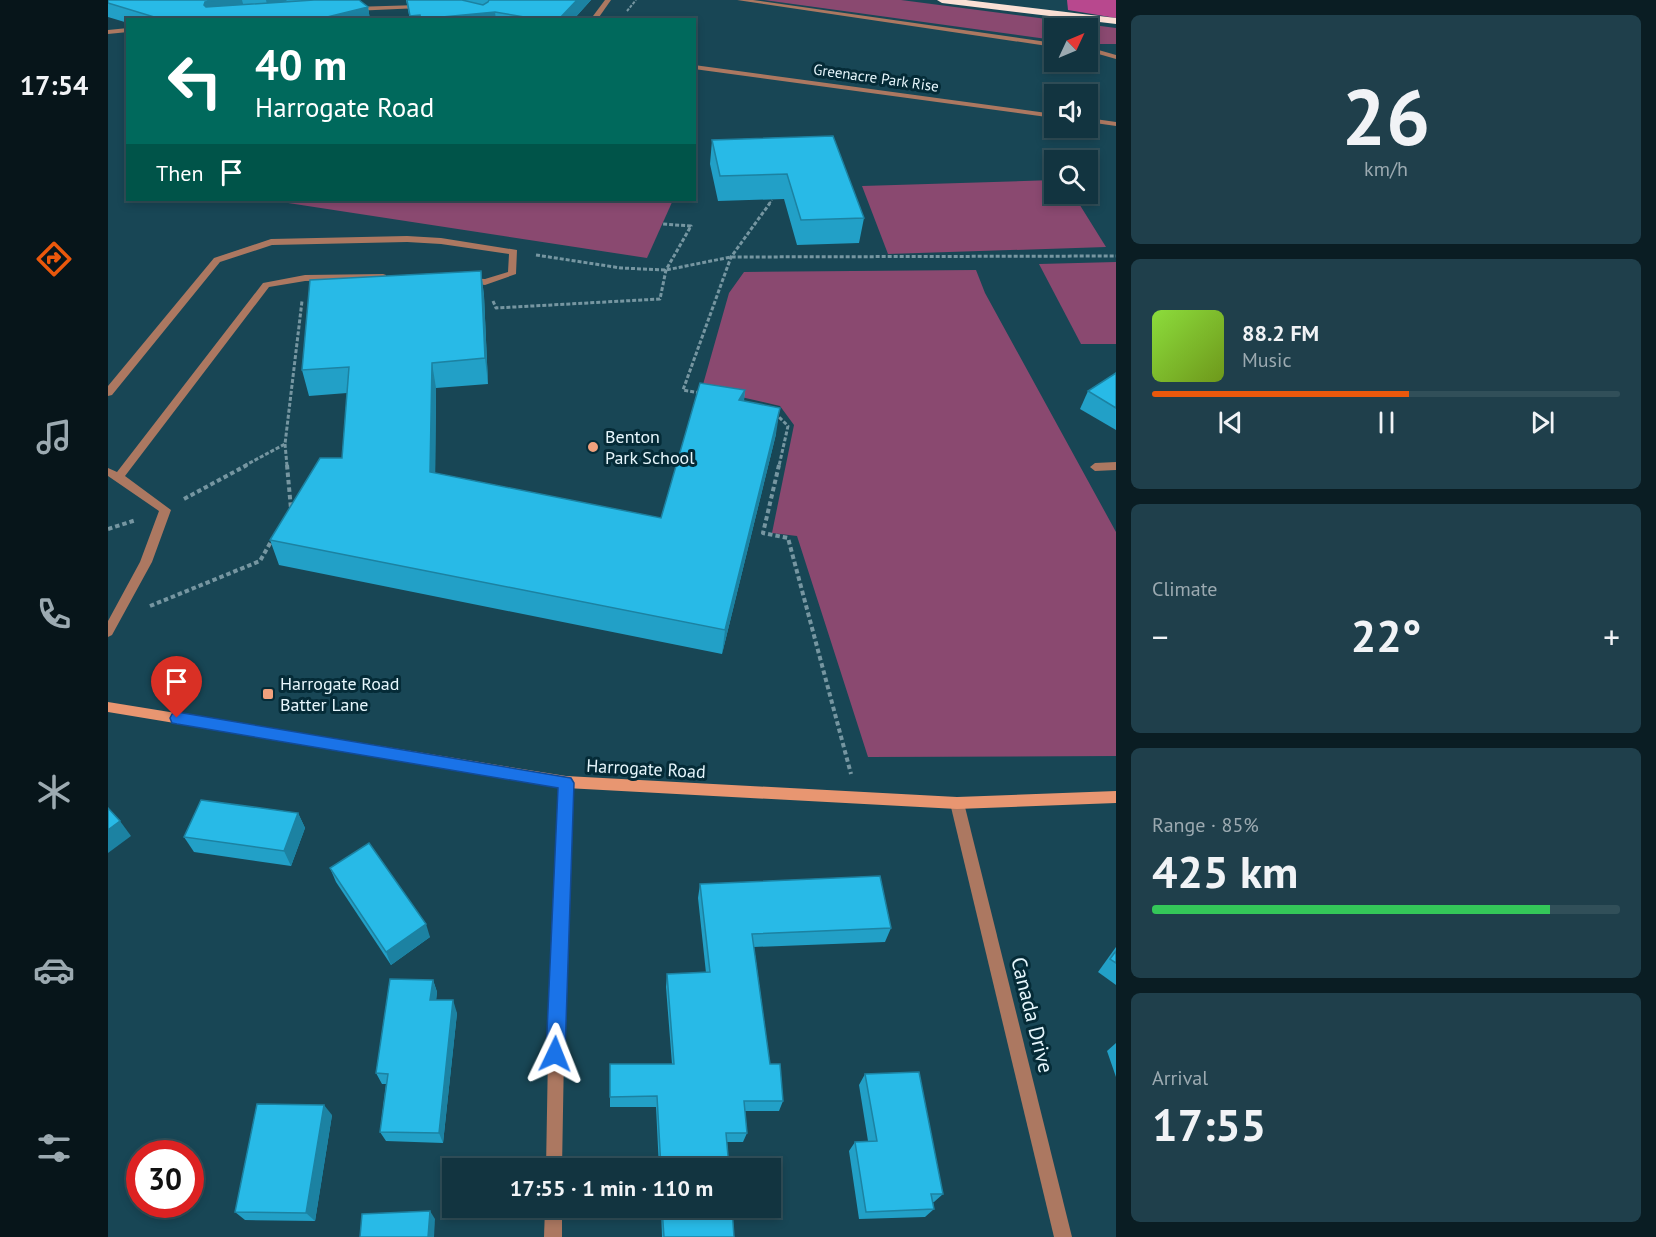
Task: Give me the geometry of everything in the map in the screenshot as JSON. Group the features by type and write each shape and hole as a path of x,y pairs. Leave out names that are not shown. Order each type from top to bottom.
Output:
{"highway":[{"path":"942,0 1116,21"}],"main road":[{"name":"Harrogate Road","path":"108,707 566,783 957,803 1116,796"}],"street":[{"path":"594,18 608,0"},
{"path":"740,0 1044,44"},
{"path":"340,9 429,6"},
{"path":"108,32 126,30"},
{"path":"1098,52 1116,57"},
{"name":"Greenacre Park Rise","path":"696,67 1044,115"},
{"path":"1098,121 1116,124"},
{"path":"108,393 218,260 246,250 271,242 407,239 441,241 514,252 512,274 485,282 453,279"},
{"path":"111,626 146,562 165,510 113,474 266,285 305,278 397,277"},
{"path":"1095,467 1116,466"},
{"path":"554,1158 555,1054 566,783"},
{"name":"Canada Drive","path":"957,803 1063,1237"},
{"path":"553,1237 554,1218"}],"path":[{"path":"705,394 683,390 731,257 772,200"},
{"path":"485,282 496,309 660,299 666,270 691,226 662,224"},
{"path":"514,252 621,268 666,270 731,257 1116,255"},
{"path":"286,516 292,507 285,444 305,278"},
{"path":"769,407 788,426 763,533 788,538 858,798"},
{"path":"108,529 165,510 285,444"},
{"path":"111,626 260,561 276,534"}],"shaded area":[{"path":"764,0 901,0 1044,19 1044,39"},
{"path":"1067,0 1116,0 1116,18 1068,10"},
{"path":"1098,26 1116,28 1116,44 1098,44"},
{"path":"1044,180 1044,204 1079,204 1106,247 888,254 862,186"},
{"path":"275,201 673,201 647,258"},
{"path":"1116,262 1116,344 1081,344 1039,264"},
{"path":"976,270 985,293 1116,532 1116,756 868,757 797,536 772,533 794,425 780,406 702,388 729,293 744,272"}],"building":[{"path":"108,0 218,0 205,2 206,7 314,0 359,0 368,7 323,18 157,18 108,3"},
{"path":"407,0 462,0 483,5 489,0 577,0 560,18 530,18 495,12 432,18 421,18 420,15 410,16"},
{"path":"833,136 864,218 801,220 787,174 720,176 712,140"},
{"path":"481,271 485,358 432,363 430,472 661,518 700,383 745,390 739,400 780,408 725,630 270,540 320,458 342,458 349,367 302,370 310,280"},
{"path":"1116,373 1116,408 1088,391"},
{"path":"201,800 298,813 284,851 184,837"},
{"path":"108,808 120,821 108,830"},
{"path":"369,843 426,924 386,952 330,868"},
{"path":"880,876 891,928 752,934 770,1064 780,1064 783,1101 744,1101 747,1133 726,1133 728,1158 660,1158 657,1096 610,1097 610,1064 674,1064 667,974 710,972 700,884"},
{"path":"1116,951 1116,963 1110,959"},
{"path":"390,979 433,980 430,1000 453,1000 439,1133 380,1132 388,1074 376,1073"},
{"path":"919,1072 943,1194 931,1194 934,1209 866,1212 855,1142 877,1141 865,1074"},
{"path":"257,1104 324,1105 306,1213 235,1212"},
{"path":"430,1211 428,1237 360,1237 362,1214"},
{"path":"663,1218 733,1218 734,1237 664,1237"}],"place":[{"name":"Benton Park School","path":"593,447"},
{"name":"Harrogate Road Batter Lane","path":"268,694"}],"route":[{"path":"177,718 566,783 555,1054"}]}
